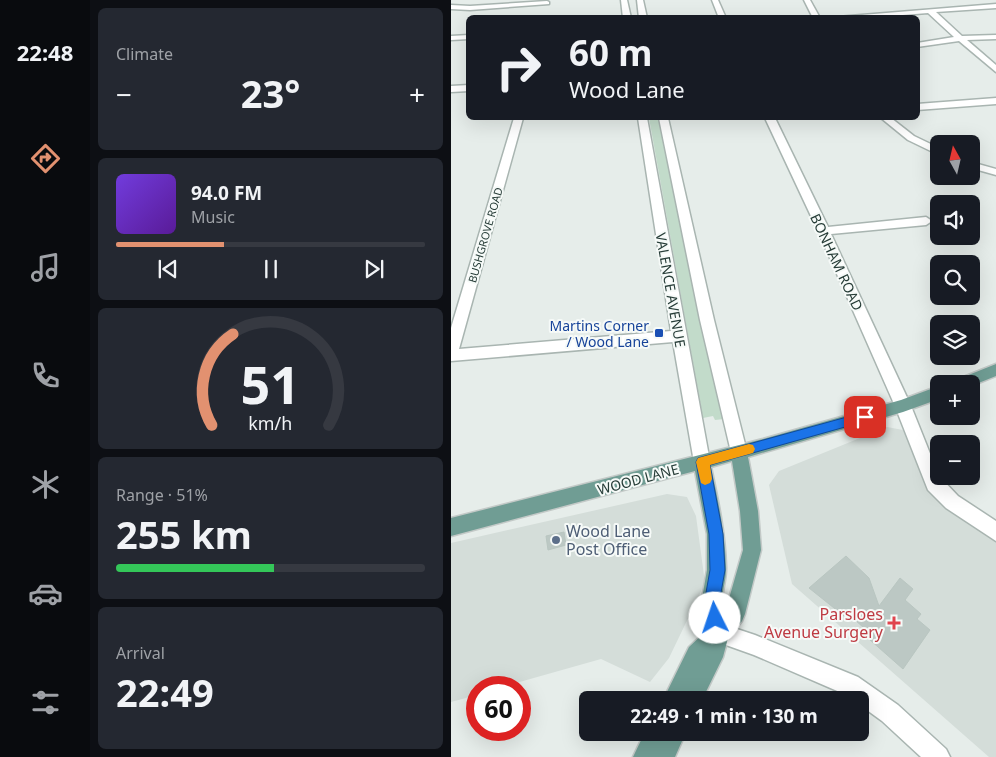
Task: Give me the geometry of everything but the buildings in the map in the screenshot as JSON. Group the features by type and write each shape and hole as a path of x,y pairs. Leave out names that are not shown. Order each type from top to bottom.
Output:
{"main road":[{"path":"980,376 996,370"},
{"name":"WOOD LANE","path":"451,527 703,462 903,406 930,396"},
{"path":"678,691 696,654 719,633 735,614 753,550 749,511 739,452"},
{"path":"695,691 712,657 719,633 711,604 717,570 716,534 703,462"},
{"path":"645,757 653,741"},
{"path":"663,757 671,741"}],"street":[{"path":"624,0 626,15"},
{"path":"640,0 642,15"},
{"path":"715,0 722,15"},
{"path":"807,0 815,15"},
{"path":"451,7 470,8 547,3"},
{"path":"866,15 996,6"},
{"path":"930,10 996,70"},
{"path":"451,38 466,37"},
{"path":"920,45 960,38 996,37"},
{"path":"451,89 466,88"},
{"path":"920,107 996,101"},
{"name":"BUSHGROVE ROAD","path":"451,353 517,120"},
{"name":"VALENCE AVENUE","path":"643,120 679,336 703,462"},
{"name":"VALENCE AVENUE","path":"663,120 707,320 739,452"},
{"name":"BONHAM ROAD","path":"771,120 825,232 903,406 934,484 952,502 996,532"},
{"path":"888,120 911,138 930,148"},
{"path":"980,168 996,172"},
{"path":"825,232 926,221"},
{"path":"451,353 679,336"},
{"path":"719,633 755,644 850,685 890,713 938,757"}],"shaded area":[{"path":"887,427 903,430 930,481 930,485 935,485 996,539 996,757 989,757 792,584 769,485 779,471"},
{"path":"667,494 687,497 696,516 705,583 669,658 650,682 601,659 531,679 531,676 466,676 466,698 451,702 451,543"}],"green space":[{"path":"649,120 661,120 724,419 715,420 713,416 703,418"}],"slow traffic":[{"path":"705,479 703,462 749,449"}],"place":[{"name":"Martins Corner / Wood Lane","path":"659,333"},
{"name":"Wood Lane Post Office","path":"556,540"},
{"name":"Parsloes Avenue Surgery","path":"894,623"}],"route":[{"path":"715,618 711,604 717,570 716,534 703,462 865,417"}]}
